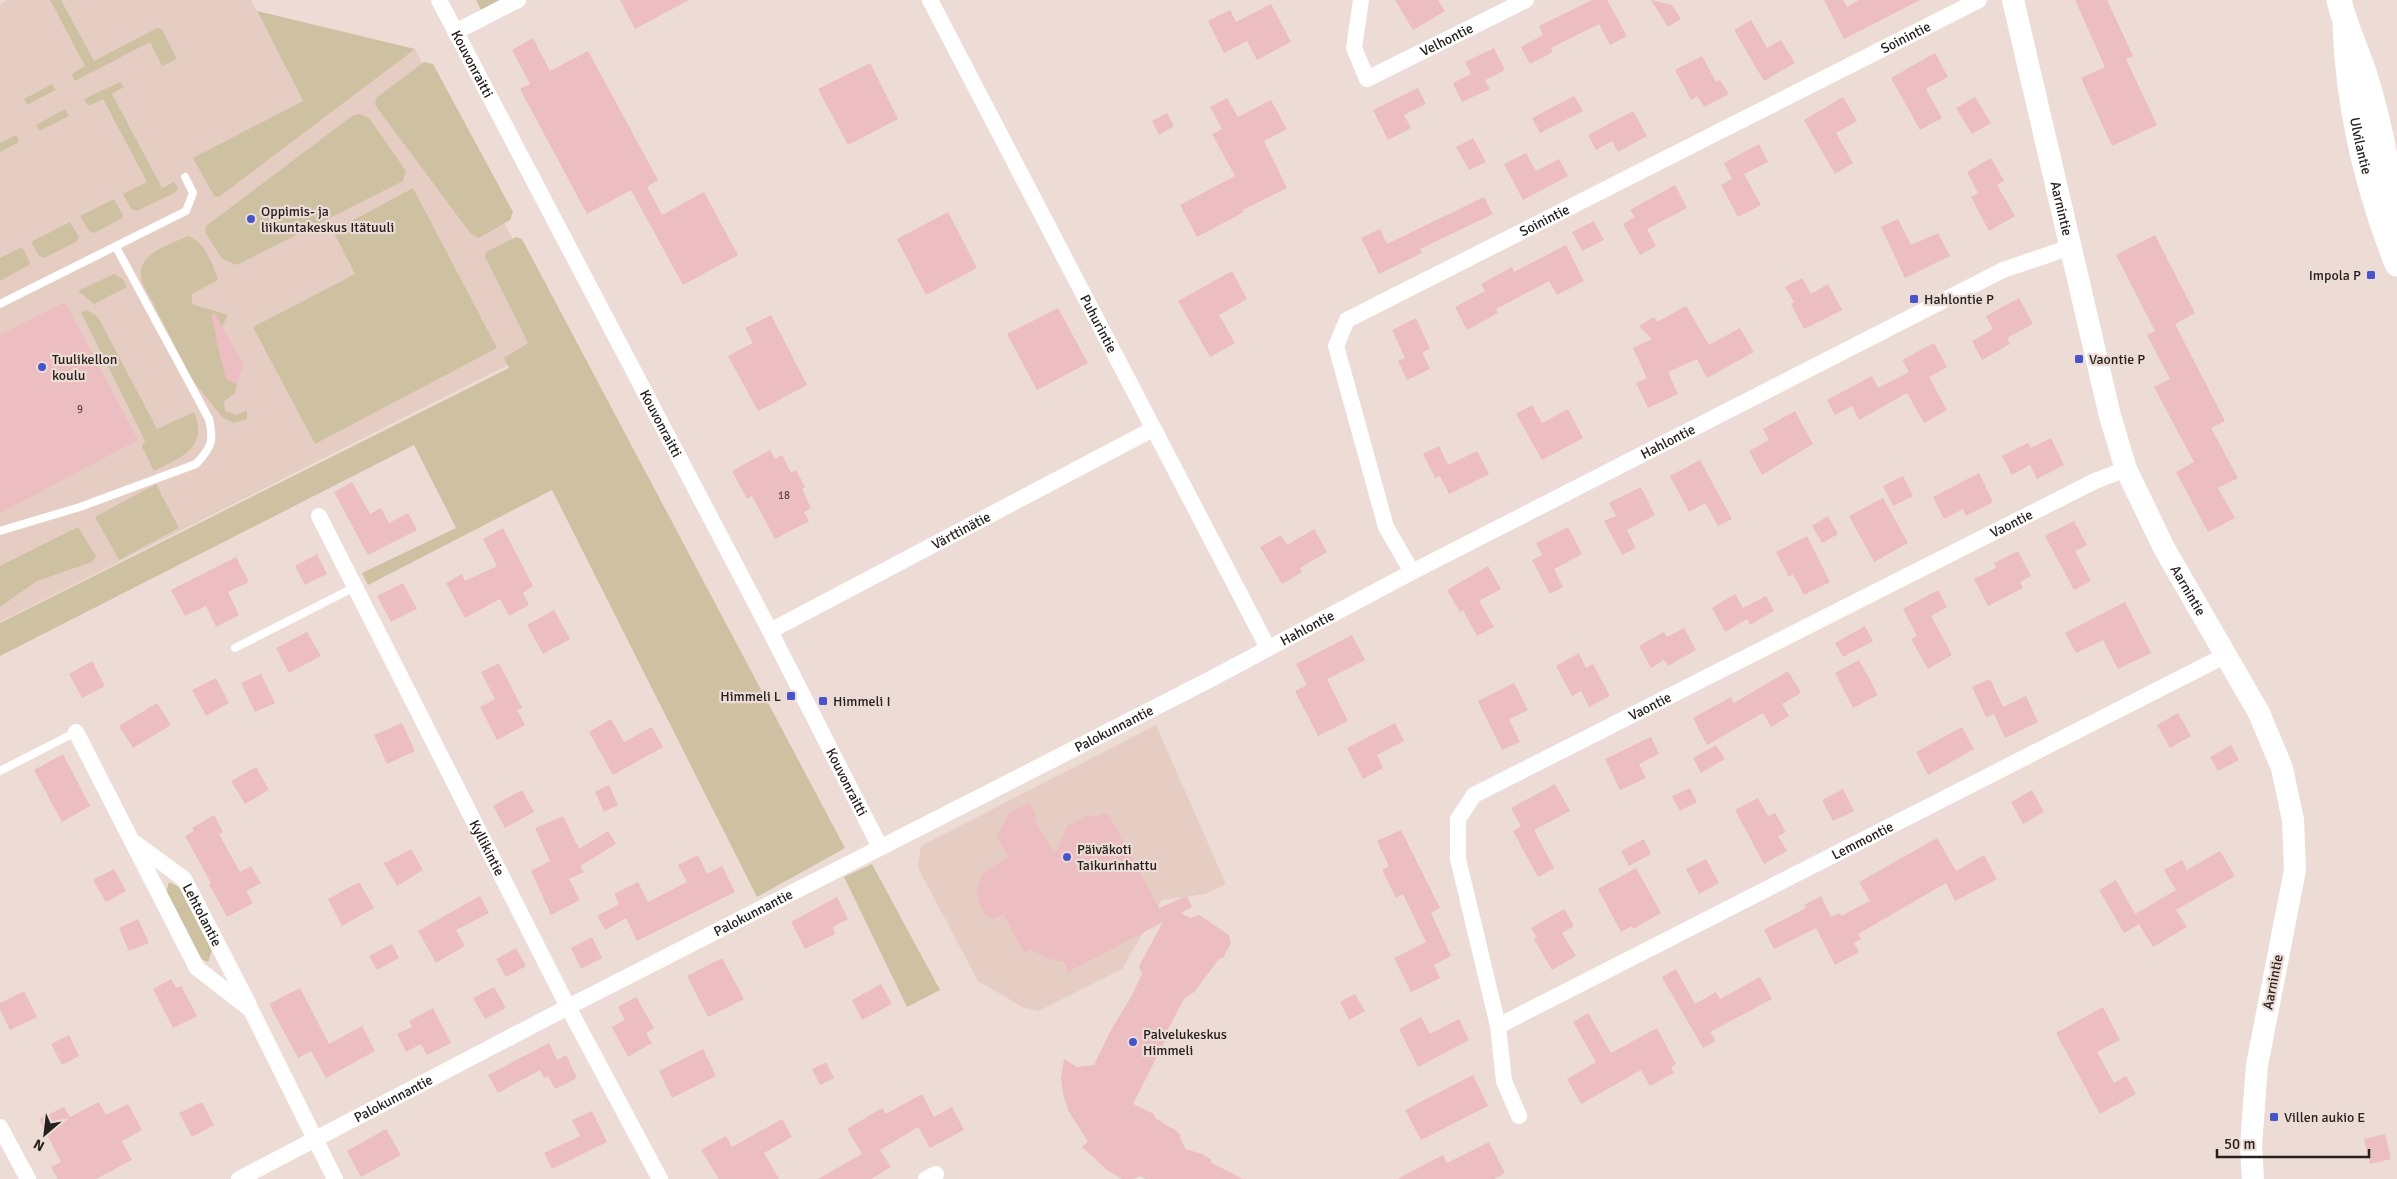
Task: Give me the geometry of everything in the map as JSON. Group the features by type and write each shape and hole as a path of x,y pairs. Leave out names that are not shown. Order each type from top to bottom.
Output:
{"main road":[{"name":"Ulvilantie","path":"2339,0 2345,25 2363,69 2382,140 2397,217"},
{"name":"Ulvilantie","path":"2345,25 2347,74 2360,145 2380,222 2397,264"}],"street":[{"name":"Kouvonraitti","path":"439,0 770,631 880,847"},
{"path":"455,32 518,0"},
{"name":"Puhurintie","path":"930,0 1268,648"},
{"name":"Velhontie","path":"1361,0 1354,48 1367,79 1526,0"},
{"name":"Soinintie","path":"1412,572 1386,527 1336,346 1347,320 1979,0"},
{"name":"Aarnintie","path":"2012,0 2110,416 2126,469 2164,548 2259,713 2282,768 2294,820 2295,870 2257,1065 2251,1146 2253,1179"},
{"name":"Hahlontie","path":"1268,648 1412,572 2003,270 2071,248"},
{"name":"Värttinätie","path":"770,631 1153,428"},
{"name":"Vaontie","path":"1519,1116 1504,1081 1498,1026 1458,859 1458,819 1474,795 2096,481 2126,469"},
{"name":"Kyllikintie","path":"319,516 568,1007 660,1179"},
{"name":"Palokunnantie","path":"239,1179 568,1007 1268,648"},
{"name":"Lemmontie","path":"1498,1026 2226,654"},
{"name":"Lehtolantie","path":"76,732 197,968 251,1010"},
{"name":"Lehtolantie","path":"132,841 184,879 335,1179"},
{"path":"0,1127 28,1179"}],"lane":[{"path":"0,304 186,211 193,193 185,177"},
{"path":"0,531 80,507 196,464 208,452 213,437 209,419 116,247"},
{"path":"235,648 355,587"},
{"path":"0,771 76,732"}],"shaded area":[{"name":"Oppimis- ja liikuntakeskus Itätuuli","path":"7,0 251,0 303,101 415,49 563,337 0,622 0,4"},
{"path":"50,0 61,0 94,61 157,28 162,29 176,57 175,60 162,66 150,42 75,81 72,76 73,73 85,66"},
{"path":"476,0 499,0 481,10"},
{"path":"257,11 415,49 219,197 214,196 193,158 303,101"},
{"path":"424,62 433,64 513,212 510,220 479,238 471,234 375,105 376,98"},
{"path":"120,82 124,87 112,94 162,188 174,182 178,188 176,192 137,211 131,209 123,194 147,182 103,99 88,106 84,99"},
{"path":"52,84 56,90 27,105 24,99"},
{"path":"65,109 69,116 39,131 36,125"},
{"path":"360,114 369,118 406,171 403,181 237,265 222,259 205,232 206,226 352,116"},
{"path":"16,135 19,142 0,152 0,143"},
{"path":"413,188 497,348 315,444 253,327 355,274 333,231"},
{"path":"114,199 123,215 121,219 94,233 89,231 80,216"},
{"path":"70,222 79,237 76,242 44,258 39,256 31,242"},
{"path":"188,236 203,248 211,260 218,280 192,294 192,304 228,315 216,338 226,378 237,384 235,393 224,402 225,411 236,415 247,410 247,419 234,423 223,418 193,381 142,282 141,272 143,264 154,252"},
{"path":"516,237 522,239 845,848 757,897 552,490 368,585 362,573 456,528 414,445 0,656 0,623 509,368 504,358 528,343 485,257 486,252"},
{"path":"22,247 30,262 29,265 0,281 0,258"},
{"path":"114,274 123,279 127,287 94,304 78,291"},
{"path":"87,310 98,317 157,429 194,412 198,424 198,434 195,443 182,456 154,471 142,447 145,441 81,312"},
{"path":"156,484 179,528 119,560 95,517"},
{"path":"78,527 96,556 92,562 37,581 0,607 0,566"},
{"name":"Päiväkoti Taikurinhattu","path":"1156,725 1226,884 1206,894 1162,900 1122,969 1039,1011 1024,1008 978,981 918,868 921,846"},
{"path":"872,864 940,990 907,1007 844,877"},
{"path":"169,882 183,889 212,951 208,962 198,958 165,896"}],"building":[{"path":"620,0 689,0 635,29"},
{"path":"1395,0 1438,0 1445,11 1413,30"},
{"path":"1592,0 1607,0 1627,36 1610,45 1599,24 1551,48 1553,52 1530,64 1521,47 1543,35 1539,26"},
{"path":"1651,0 1672,5 1681,19 1668,27"},
{"path":"1824,0 1843,0 1847,7 1859,0 1920,0 1844,39"},
{"path":"2075,0 2107,0 2133,56 2126,59 2157,125 2112,146 2081,78 2105,67"},
{"path":"1271,4 1291,42 1257,60 1247,41 1224,53 1208,21 1230,10 1236,22"},
{"path":"1751,20 1767,48 1781,40 1795,63 1764,81 1734,30"},
{"path":"533,38 550,71 588,51 658,180 647,187 662,215 704,192 738,255 683,285 631,190 587,214 520,89 530,84 512,50"},
{"path":"1494,48 1505,70 1485,80 1490,89 1462,102 1453,83 1471,74 1465,62"},
{"path":"1935,53 1948,77 1926,89 1942,118 1920,130 1891,78"},
{"path":"1702,56 1716,82 1720,80 1729,94 1704,107 1697,96 1691,100 1675,70"},
{"path":"870,63 898,119 848,145 818,89"},
{"path":"1418,88 1426,104 1404,115 1411,128 1388,140 1373,110"},
{"path":"1574,96 1583,111 1540,133 1532,118"},
{"path":"1843,97 1857,121 1836,133 1853,163 1835,174 1804,120"},
{"path":"1975,97 1991,123 1972,134 1956,108"},
{"path":"1227,98 1238,117 1271,100 1287,129 1264,141 1287,188 1243,210 1244,212 1197,237 1180,205 1235,176 1212,134 1222,129 1210,107"},
{"path":"1633,111 1647,136 1618,152 1612,141 1596,150 1588,135"},
{"path":"1167,113 1174,126 1159,135 1152,121"},
{"path":"1473,138 1486,162 1469,170 1456,147"},
{"path":"1759,144 1768,162 1744,174 1761,205 1738,217 1721,185 1732,179 1724,163"},
{"path":"1526,153 1536,171 1559,159 1568,176 1523,200 1504,164"},
{"path":"1991,158 2004,181 1997,185 2015,216 1989,231 1971,197 1978,193 1967,172"},
{"path":"1675,185 1687,208 1647,229 1656,246 1640,255 1623,224 1635,217 1630,210"},
{"path":"1484,197 1493,214 1420,249 1422,253 1379,274 1361,238 1380,229 1387,244"},
{"path":"948,212 977,268 926,295 897,239"},
{"path":"1898,219 1911,245 1938,233 1950,256 1905,278 1881,227"},
{"path":"1594,221 1604,240 1582,251 1572,232"},
{"path":"2155,235 2195,313 2175,324 2225,421 2211,428 2238,478 2218,488 2235,518 2208,532 2176,472 2194,462 2154,387 2170,379 2147,335 2155,331 2116,255"},
{"path":"1566,245 1584,281 1557,295 1549,281 1496,309 1498,313 1467,330 1455,307 1485,291 1481,284 1512,267 1514,272"},
{"path":"1232,271 1247,299 1219,315 1235,343 1210,357 1178,301"},
{"path":"1802,278 1811,294 1828,284 1842,310 1804,329 1791,304 1794,302 1785,287"},
{"path":"2019,298 2033,324 2007,338 2010,344 1982,360 1972,341 1993,329 1986,316"},
{"path":"65,302 138,440 0,513 0,335"},
{"path":"1686,306 1709,345 1740,328 1754,352 1707,378 1697,359 1668,372 1678,394 1648,408 1636,383 1647,378 1633,348 1652,339 1639,326 1654,317 1657,322"},
{"path":"1058,308 1088,363 1037,390 1007,334"},
{"path":"215,314 244,365 237,384 226,379 211,315"},
{"path":"771,315 807,385 758,411 728,356 753,343 745,328"},
{"path":"1416,318 1430,349 1422,352 1430,369 1407,380 1398,361 1405,358 1392,330"},
{"path":"1934,343 1947,367 1929,377 1947,410 1924,423 1907,393 1859,420 1852,406 1835,415 1827,400 1872,376 1878,388 1909,372 1902,360"},
{"path":"1532,405 1542,423 1568,409 1583,438 1542,460 1516,414"},
{"path":"1795,411 1813,444 1762,475 1749,451 1769,440 1763,429"},
{"path":"2051,438 2064,465 2037,479 2030,465 2012,475 2002,456 2028,443 2031,448"},
{"path":"1439,446 1448,465 1477,451 1489,474 1449,494 1440,476 1435,478 1423,454"},
{"path":"770,450 775,459 782,455 791,473 796,470 805,487 802,489 811,508 804,512 809,521 775,539 752,496 747,499 732,471"},
{"path":"1700,460 1732,519 1718,526 1705,503 1689,512 1670,476"},
{"path":"1979,473 1993,502 1966,516 1963,509 1944,519 1933,497"},
{"path":"1903,476 1913,496 1893,506 1883,486"},
{"path":"352,482 370,514 381,508 389,523 408,513 417,530 368,555 334,492"},
{"path":"1641,487 1655,515 1627,530 1636,548 1622,555 1604,521 1616,516 1609,503"},
{"path":"1883,498 1908,543 1874,562 1849,516"},
{"path":"1828,516 1838,534 1822,543 1812,526"},
{"path":"2074,521 2087,545 2075,551 2091,581 2074,590 2045,536"},
{"path":"1568,527 1582,554 1554,569 1563,587 1550,594 1532,560 1542,555 1536,543"},
{"path":"503,528 533,586 523,593 529,605 509,616 500,599 465,618 446,583 462,574 465,581 497,566 483,539"},
{"path":"1314,529 1327,552 1300,568 1302,572 1282,584 1260,547 1281,535 1287,545"},
{"path":"1807,536 1830,582 1804,595 1793,574 1789,577 1776,552"},
{"path":"2018,551 2031,576 2020,582 2023,588 1988,606 1974,579 1996,568 1994,563"},
{"path":"317,554 327,574 305,585 295,566"},
{"path":"236,557 249,582 228,592 239,615 216,627 206,606 185,616 171,590"},
{"path":"1488,566 1501,589 1479,601 1494,627 1477,636 1463,610 1460,612 1447,590"},
{"path":"403,583 417,609 391,622 377,596"},
{"path":"1938,590 1947,607 1931,616 1952,655 1928,669 1911,639 1917,636 1903,609"},
{"path":"1735,594 1743,608 1766,596 1774,611 1750,625 1747,619 1725,632 1712,608"},
{"path":"2125,602 2151,653 2118,669 2103,640 2076,653 2065,633"},
{"path":"554,610 570,639 543,654 527,625"},
{"path":"1865,626 1873,641 1843,657 1835,643"},
{"path":"1684,628 1696,650 1668,666 1664,660 1651,668 1639,646 1664,632 1667,637"},
{"path":"307,632 321,656 289,673 276,648"},
{"path":"1352,635 1365,660 1327,679 1348,721 1318,736 1295,691 1307,685 1296,664"},
{"path":"1579,653 1586,668 1593,664 1610,696 1589,707 1581,691 1572,696 1556,666"},
{"path":"1859,660 1878,695 1853,708 1835,673"},
{"path":"92,661 105,686 82,698 69,674"},
{"path":"499,663 522,708 517,710 525,725 497,740 480,707 495,699 481,672"},
{"path":"1788,671 1801,693 1782,704 1789,716 1771,727 1763,713 1707,745 1693,718 1731,697 1734,703"},
{"path":"261,674 275,703 255,712 241,683"},
{"path":"216,678 229,703 206,716 192,690"},
{"path":"1990,679 2003,707 2026,696 2038,722 2005,738 1994,714 1986,717 1972,687"},
{"path":"1514,683 1528,710 1509,719 1520,742 1502,750 1478,701"},
{"path":"157,703 171,725 133,748 119,726"},
{"path":"2178,713 2191,736 2170,748 2157,725"},
{"path":"611,719 624,742 652,727 663,747 613,775 589,732"},
{"path":"402,723 415,751 387,764 374,735"},
{"path":"1395,723 1404,741 1377,755 1383,768 1363,779 1347,748"},
{"path":"1962,727 1974,749 1928,775 1916,752"},
{"path":"1651,737 1659,754 1639,764 1646,778 1620,790 1605,759"},
{"path":"1716,745 1725,759 1701,773 1693,758"},
{"path":"2231,745 2239,760 2218,771 2210,757"},
{"path":"63,754 90,806 62,822 34,770"},
{"path":"256,767 269,790 245,804 231,781"},
{"path":"1555,784 1570,811 1534,830 1554,868 1538,877 1513,831 1521,826 1511,808"},
{"path":"609,785 618,805 604,812 595,792"},
{"path":"1690,788 1697,802 1680,811 1672,796"},
{"path":"1843,789 1854,811 1833,821 1822,800"},
{"path":"522,790 534,812 505,828 493,806"},
{"path":"2032,790 2044,812 2023,824 2011,802"},
{"path":"1758,798 1768,816 1775,813 1786,832 1778,836 1787,851 1764,864 1735,810"},
{"path":"1030,803 1036,816 1034,819 1055,854 1067,826 1088,815 1096,817 1103,813 1109,815 1159,908 1187,896 1192,907 1181,913 1190,918 1199,915 1229,935 1231,943 1223,958 1219,959 1194,992 1184,999 1133,1104 1154,1114 1155,1118 1174,1129 1181,1135 1180,1138 1186,1149 1202,1154 1212,1160 1210,1162 1243,1179 1146,1179 1140,1176 1133,1179 1122,1179 1107,1170 1082,1147 1088,1142 1068,1110 1063,1094 1061,1078 1064,1059 1077,1067 1094,1065 1111,1030 1131,997 1142,974 1139,966 1163,922 1068,972 1065,963 1047,958 1030,949 1024,952 1003,914 994,919 986,916 976,892 982,874 1008,857 997,837 1007,817 1012,811"},
{"path":"214,815 223,832 219,834 240,872 251,866 261,883 246,891 253,903 227,917 185,836 194,831 192,828"},
{"path":"563,816 579,849 608,831 616,844 580,866 584,872 569,879 580,900 551,915 531,871 550,861 535,828"},
{"path":"1401,830 1440,908 1431,913 1451,956 1434,965 1440,978 1411,992 1394,958 1426,942 1403,894 1396,898 1382,870 1389,866 1377,841"},
{"path":"1937,838 1956,871 1984,855 1997,879 1955,901 1946,883 1858,934 1861,939 1854,943 1859,952 1835,965 1816,928 1774,949 1764,930 1806,908 1804,905 1821,896 1831,917 1840,913 1841,916 1870,901 1859,882"},
{"path":"1644,839 1651,854 1629,866 1621,851"},
{"path":"411,849 423,870 397,886 383,862 387,862"},
{"path":"2220,851 2235,876 2176,910 2187,927 2153,947 2139,924 2124,933 2099,890 2116,880 2135,914 2176,890 2164,870 2182,860 2187,870"},
{"path":"698,855 707,874 722,866 735,892 637,941 626,918 605,930 597,916 619,904 614,894 638,882 648,902 687,882 678,865"},
{"path":"1706,859 1719,883 1699,894 1686,869"},
{"path":"1636,868 1661,913 1633,929 1632,926 1621,932 1598,889"},
{"path":"114,869 126,891 106,902 93,880"},
{"path":"359,882 374,908 342,926 328,899"},
{"path":"480,896 489,913 456,930 465,946 436,963 418,931"},
{"path":"837,897 848,919 833,927 835,934 805,949 791,922"},
{"path":"1564,909 1574,926 1562,933 1576,956 1552,970 1534,939 1537,937 1531,928"},
{"path":"138,919 149,943 129,951 119,928"},
{"path":"592,937 602,958 581,969 571,948"},
{"path":"392,944 399,958 377,970 369,956"},
{"path":"516,948 526,966 506,977 496,959"},
{"path":"722,958 744,999 708,1017 687,976"},
{"path":"1676,969 1695,1004 1716,992 1720,999 1760,977 1772,999 1710,1032 1716,1041 1703,1048 1662,977"},
{"path":"171,979 176,988 181,986 197,1016 173,1028 153,989"},
{"path":"881,984 892,1004 862,1020 852,1000"},
{"path":"494,987 506,1008 485,1019 473,998"},
{"path":"300,988 329,1044 362,1026 375,1051 326,1078 311,1051 298,1058 269,1004"},
{"path":"24,991 37,1017 10,1030 0,1010 0,1003"},
{"path":"1355,994 1365,1011 1349,1020 1340,1002"},
{"path":"636,997 654,1028 646,1033 652,1043 628,1057 612,1027 625,1020 618,1007"},
{"path":"2103,1007 2120,1040 2097,1052 2114,1083 2126,1076 2136,1094 2100,1114 2056,1033"},
{"path":"433,1008 451,1043 427,1055 421,1044 406,1052 397,1034 412,1027 409,1021"},
{"path":"1588,1013 1611,1053 1657,1028 1676,1064 1671,1067 1674,1073 1650,1086 1641,1070 1581,1104 1567,1079 1596,1062 1573,1022"},
{"path":"1421,1017 1430,1034 1459,1019 1469,1040 1418,1067 1399,1029"},
{"path":"69,1035 79,1056 62,1065 51,1044"},
{"path":"549,1043 557,1060 566,1055 577,1078 555,1089 548,1076 544,1078 540,1070 498,1093 488,1075"},
{"path":"703,1049 716,1076 672,1098 659,1071"},
{"path":"826,1062 834,1078 820,1085 812,1069"},
{"path":"1473,1075 1488,1106 1421,1140 1405,1110"},
{"path":"922,1094 934,1117 952,1107 964,1130 930,1148 918,1127 880,1150 891,1167 871,1179 818,1179 862,1154 847,1129 882,1108 886,1114"},
{"path":"99,1102 106,1115 128,1104 142,1130 122,1141 132,1160 96,1179 58,1179 51,1167 61,1162 39,1119 64,1107 70,1117"},
{"path":"202,1102 214,1125 192,1137 179,1113"},
{"path":"592,1111 607,1142 552,1169 544,1153 580,1136 572,1120"},
{"path":"782,1119 792,1137 764,1153 779,1179 719,1179 701,1150 726,1136 732,1147"},
{"path":"386,1129 401,1155 361,1177 347,1151"},
{"path":"2385,1134 2391,1159 2370,1164 2364,1139"},
{"path":"1489,1142 1505,1173 1494,1179 1397,1179 1443,1155 1447,1163"}],"place":[{"name":"Oppimis- ja liikuntakeskus Itätuuli","path":"251,219"},
{"name":"Impola P","path":"2371,275"},
{"name":"Hahlontie P","path":"1914,299"},
{"name":"Vaontie P","path":"2079,359"},
{"name":"Tuulikellon koulu","path":"42,367"},
{"name":"Himmeli L","path":"791,696"},
{"name":"Himmeli I","path":"823,701"},
{"name":"Päiväkoti Taikurinhattu","path":"1067,857"},
{"name":"Palvelukeskus Himmeli","path":"1133,1042"},
{"name":"Villen aukio E","path":"2274,1117"}]}
